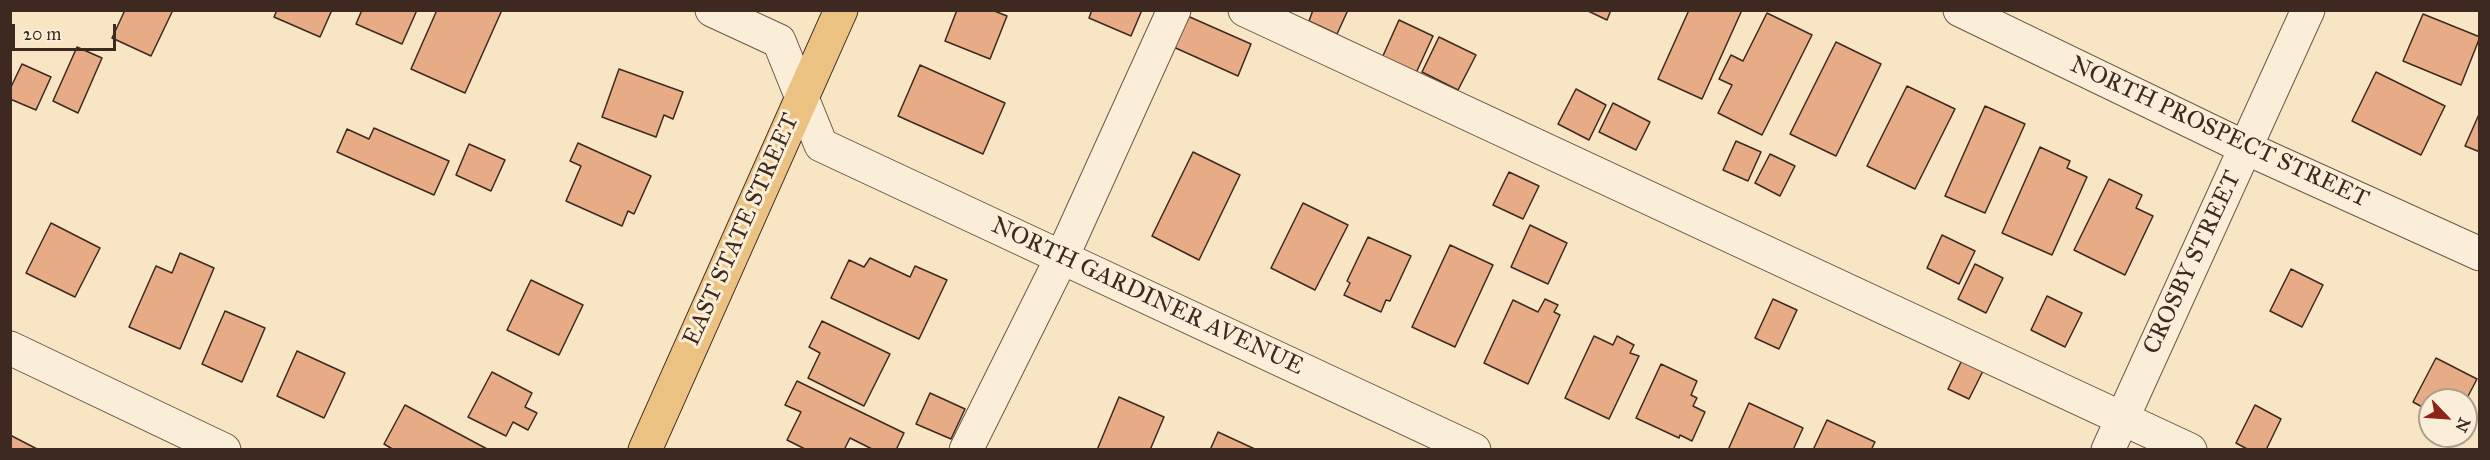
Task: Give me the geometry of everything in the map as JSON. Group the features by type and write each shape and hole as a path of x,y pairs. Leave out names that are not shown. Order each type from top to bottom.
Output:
{"main road":[{"name":"EAST STATE STREET","path":"645,450 841,10"}],"street":[{"path":"712,10 778,41 802,95"},
{"path":"966,450 1062,257 1174,10"},
{"path":"1245,10 2190,450"},
{"name":"NORTH PROSPECT STREET","path":"1960,10 2246,148 2480,254"},
{"name":"CROSBY STREET","path":"2108,450 2308,10"},
{"name":"NORTH GARDINER AVENUE","path":"802,95 821,145 1474,450"},
{"path":"10,348 224,450"}],"building":[{"path":"125,10 173,10 151,56 112,38"},
{"path":"277,10 332,10 320,37 274,17"},
{"path":"362,10 417,10 402,44 356,24"},
{"path":"437,10 502,10 465,93 411,69"},
{"path":"957,10 992,10 1007,16 990,59 945,41"},
{"path":"1092,10 1142,10 1131,36 1089,18"},
{"path":"1313,10 1348,10 1337,34 1309,21"},
{"path":"1586,10 1611,10 1607,20"},
{"path":"1689,10 1742,10 1702,99 1658,79"},
{"path":"1767,13 1812,35 1762,135 1718,113 1732,85 1719,79 1731,55 1743,61"},
{"path":"1183,14 1251,44 1238,76 1169,45"},
{"path":"2423,14 2480,37 2461,85 2403,61"},
{"path":"1399,20 1433,36 1416,73 1382,58"},
{"path":"1439,37 1476,55 1458,90 1422,72"},
{"path":"1836,42 1881,64 1836,156 1790,134"},
{"path":"77,47 102,58 78,113 53,101"},
{"path":"22,64 51,77 36,110 10,99 10,89"},
{"path":"920,65 1005,103 983,154 898,116"},
{"path":"619,69 683,92 673,119 664,115 656,137 602,117"},
{"path":"2376,72 2445,106 2421,155 2352,121"},
{"path":"1907,86 1955,109 1915,189 1867,166"},
{"path":"1576,89 1606,105 1589,140 1558,124"},
{"path":"1613,103 1650,122 1636,150 1599,132"},
{"path":"1985,106 2025,124 1985,213 1945,196"},
{"path":"2480,112 2480,152 2465,146"},
{"path":"374,128 449,161 434,195 337,152 347,129 369,139"},
{"path":"1736,141 1761,152 1748,181 1723,170"},
{"path":"578,143 651,176 634,214 628,211 622,226 566,201 581,166 570,161"},
{"path":"469,144 505,160 491,191 456,175"},
{"path":"2040,147 2070,161 2067,168 2087,177 2052,255 2002,233"},
{"path":"1193,152 1240,175 1199,260 1152,236"},
{"path":"1770,154 1795,166 1780,196 1755,183"},
{"path":"1509,172 1539,186 1523,219 1493,205"},
{"path":"2109,179 2142,195 2136,208 2153,216 2125,275 2074,250"},
{"path":"1303,203 1348,225 1315,290 1271,268"},
{"path":"51,223 100,248 75,297 26,273"},
{"path":"1530,225 1567,243 1548,284 1511,267"},
{"path":"1942,235 1975,251 1959,284 1927,268"},
{"path":"1368,237 1411,256 1390,301 1386,300 1381,312 1344,295 1350,283 1347,281"},
{"path":"1450,245 1493,265 1455,347 1412,327"},
{"path":"180,253 214,268 180,349 129,327 156,266 172,273"},
{"path":"870,258 910,277 915,266 947,280 919,339 831,298 849,260 864,267"},
{"path":"1975,264 2003,278 1986,313 1958,299"},
{"path":"2291,269 2323,285 2302,327 2270,311"},
{"path":"531,280 583,305 559,355 507,330"},
{"path":"2047,296 2082,313 2065,347 2031,330"},
{"path":"1545,299 1558,305 1554,312 1560,315 1528,384 1484,363 1513,300 1538,312"},
{"path":"1773,299 1797,310 1779,349 1755,338"},
{"path":"225,311 265,328 242,382 202,364"},
{"path":"822,321 890,354 864,406 808,378 820,353 809,347"},
{"path":"1594,336 1613,345 1617,336 1634,345 1630,353 1639,356 1609,419 1565,398"},
{"path":"297,351 345,373 324,418 277,396"},
{"path":"2436,358 2477,379 2472,388 2420,388"},
{"path":"1962,360 1983,371 1969,399 1948,389"},
{"path":"1661,364 1697,381 1691,395 1697,398 1693,406 1705,412 1692,441 1680,435 1679,438 1636,418"},
{"path":"492,372 532,393 525,407 537,413 528,430 513,422 506,436 468,417"},
{"path":"797,381 904,433 896,450 874,450 850,438 844,450 807,450 787,440 801,412 785,405"},
{"path":"2418,392 2418,405 2413,402"},
{"path":"930,393 965,409 951,439 916,424"},
{"path":"1119,397 1164,417 1150,450 1097,450"},
{"path":"1749,403 1803,428 1793,450 1728,450"},
{"path":"405,405 489,450 394,450 384,444"},
{"path":"2255,405 2281,419 2266,450 2249,450 2236,443"},
{"path":"1827,420 1875,442 1871,450 1813,450"},
{"path":"1218,432 1257,450 1210,450"},
{"path":"10,435 39,450 10,450"}]}
